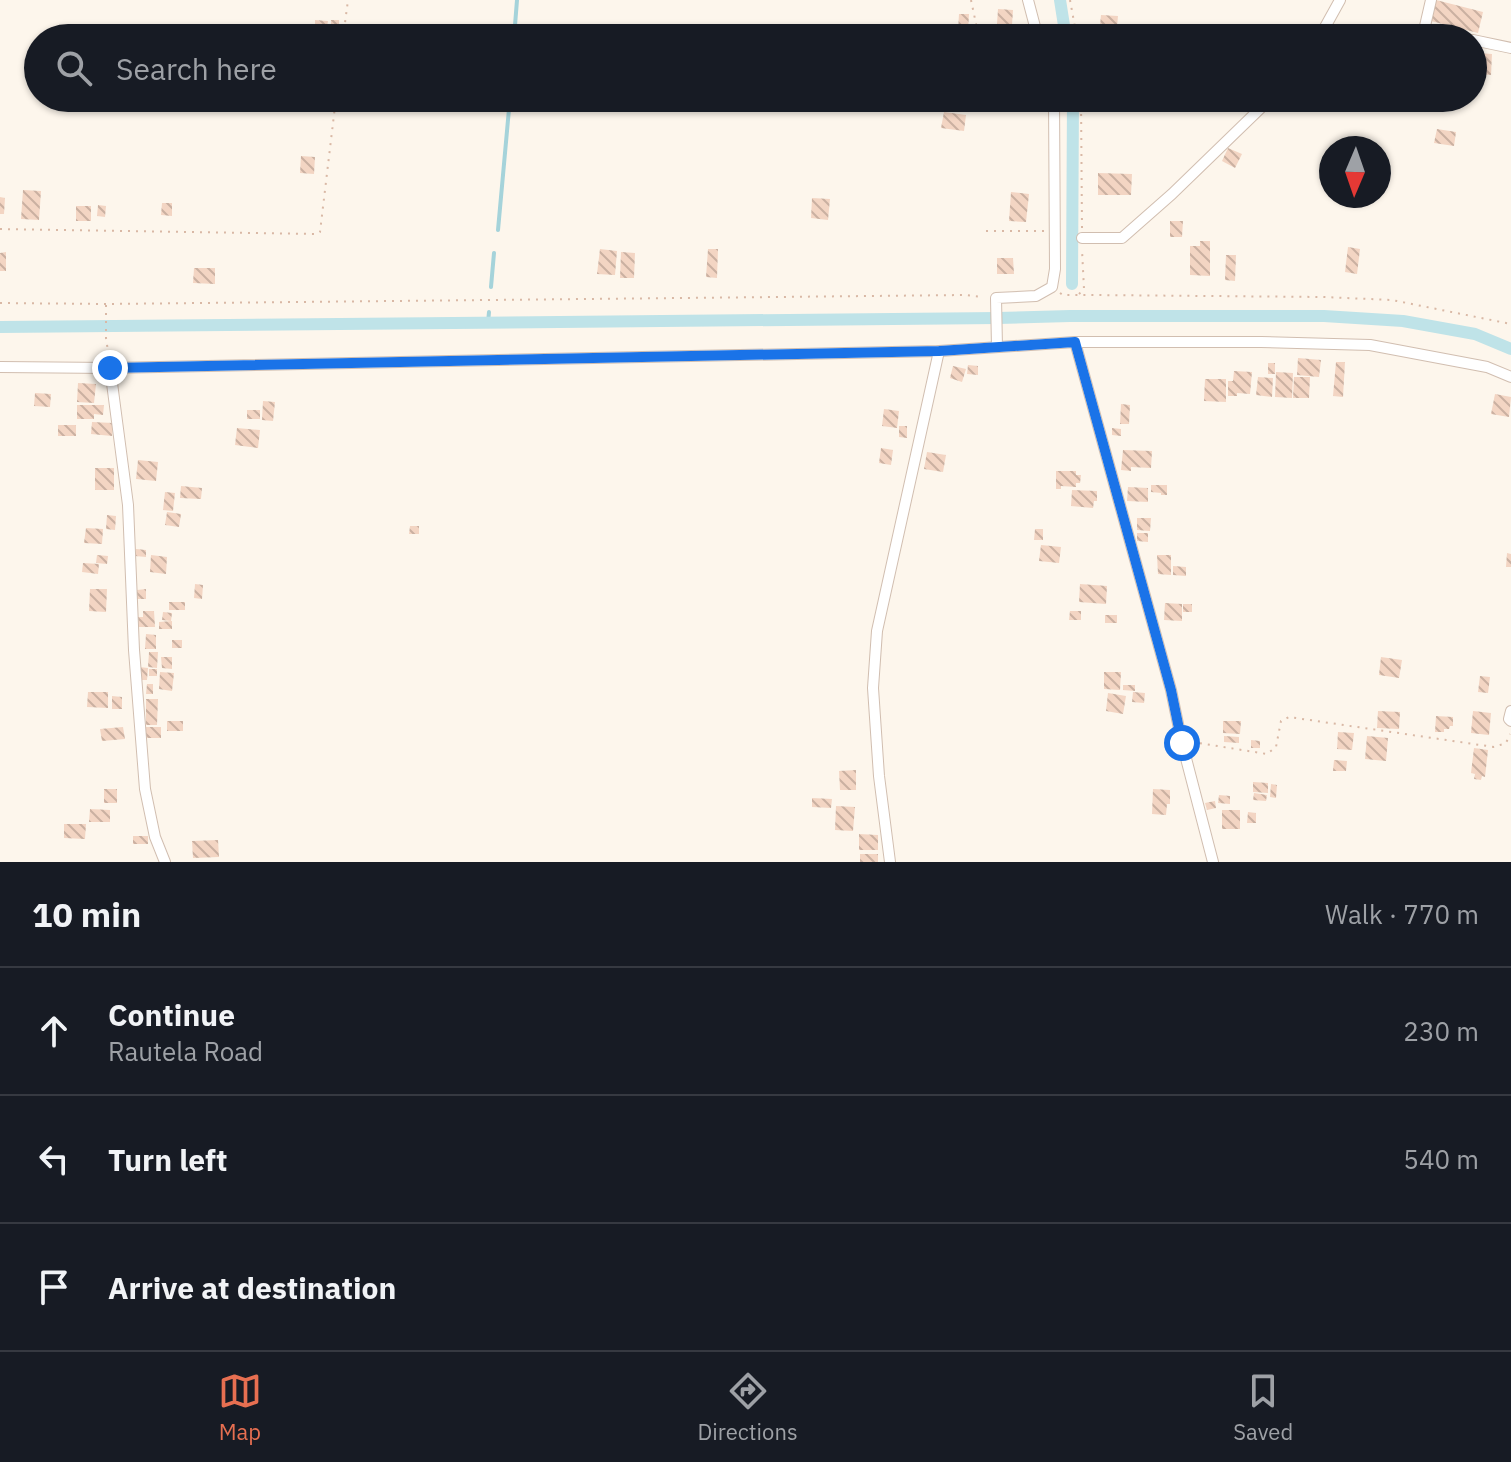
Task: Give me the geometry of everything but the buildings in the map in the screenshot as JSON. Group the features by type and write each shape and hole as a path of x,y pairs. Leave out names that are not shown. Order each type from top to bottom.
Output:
{"street":[{"path":"1028,0 1034,24"},
{"path":"1327,24 1340,0"},
{"path":"1425,24 1431,0"},
{"path":"1487,43 1511,48"},
{"path":"996,343 996,302 1036,296 1052,287 1055,269 1054,112"},
{"path":"1082,238 1122,238 1257,112"},
{"path":"1075,342 1171,690 1213,862"},
{"path":"0,367 110,368 939,351 996,343 1261,342 1370,345 1487,367 1511,377"},
{"path":"890,862 879,776 873,688 877,631 939,351"},
{"path":"110,368 128,505 134,650 145,789 155,837 165,862"},
{"path":"1511,711 1511,721"}],"path":[{"path":"345,24 348,0"},
{"path":"971,0 976,24"},
{"path":"1070,0 1074,24"},
{"path":"0,229 316,234 320,232 334,112"},
{"path":"1079,295 1084,289 1081,112"},
{"path":"986,231 1055,231"},
{"path":"1052,287 1063,295 1392,300 1511,324"},
{"path":"0,303 965,295 996,302"},
{"path":"106,304 110,368"},
{"path":"1182,743 1203,743 1267,754 1276,747 1281,721 1289,717 1494,747 1506,743 1511,733"}],"waterway":[{"path":"515,24 517,0"},
{"path":"1060,0 1064,24"},
{"path":"498,230 509,112"},
{"path":"1072,284 1073,112"},
{"path":"491,287 494,253"},
{"path":"488,323 489,312"},
{"path":"0,327 1324,316 1403,321 1475,334 1511,349"}],"route":[{"path":"110,368 939,351 1075,342 1171,690 1182,743"}]}
